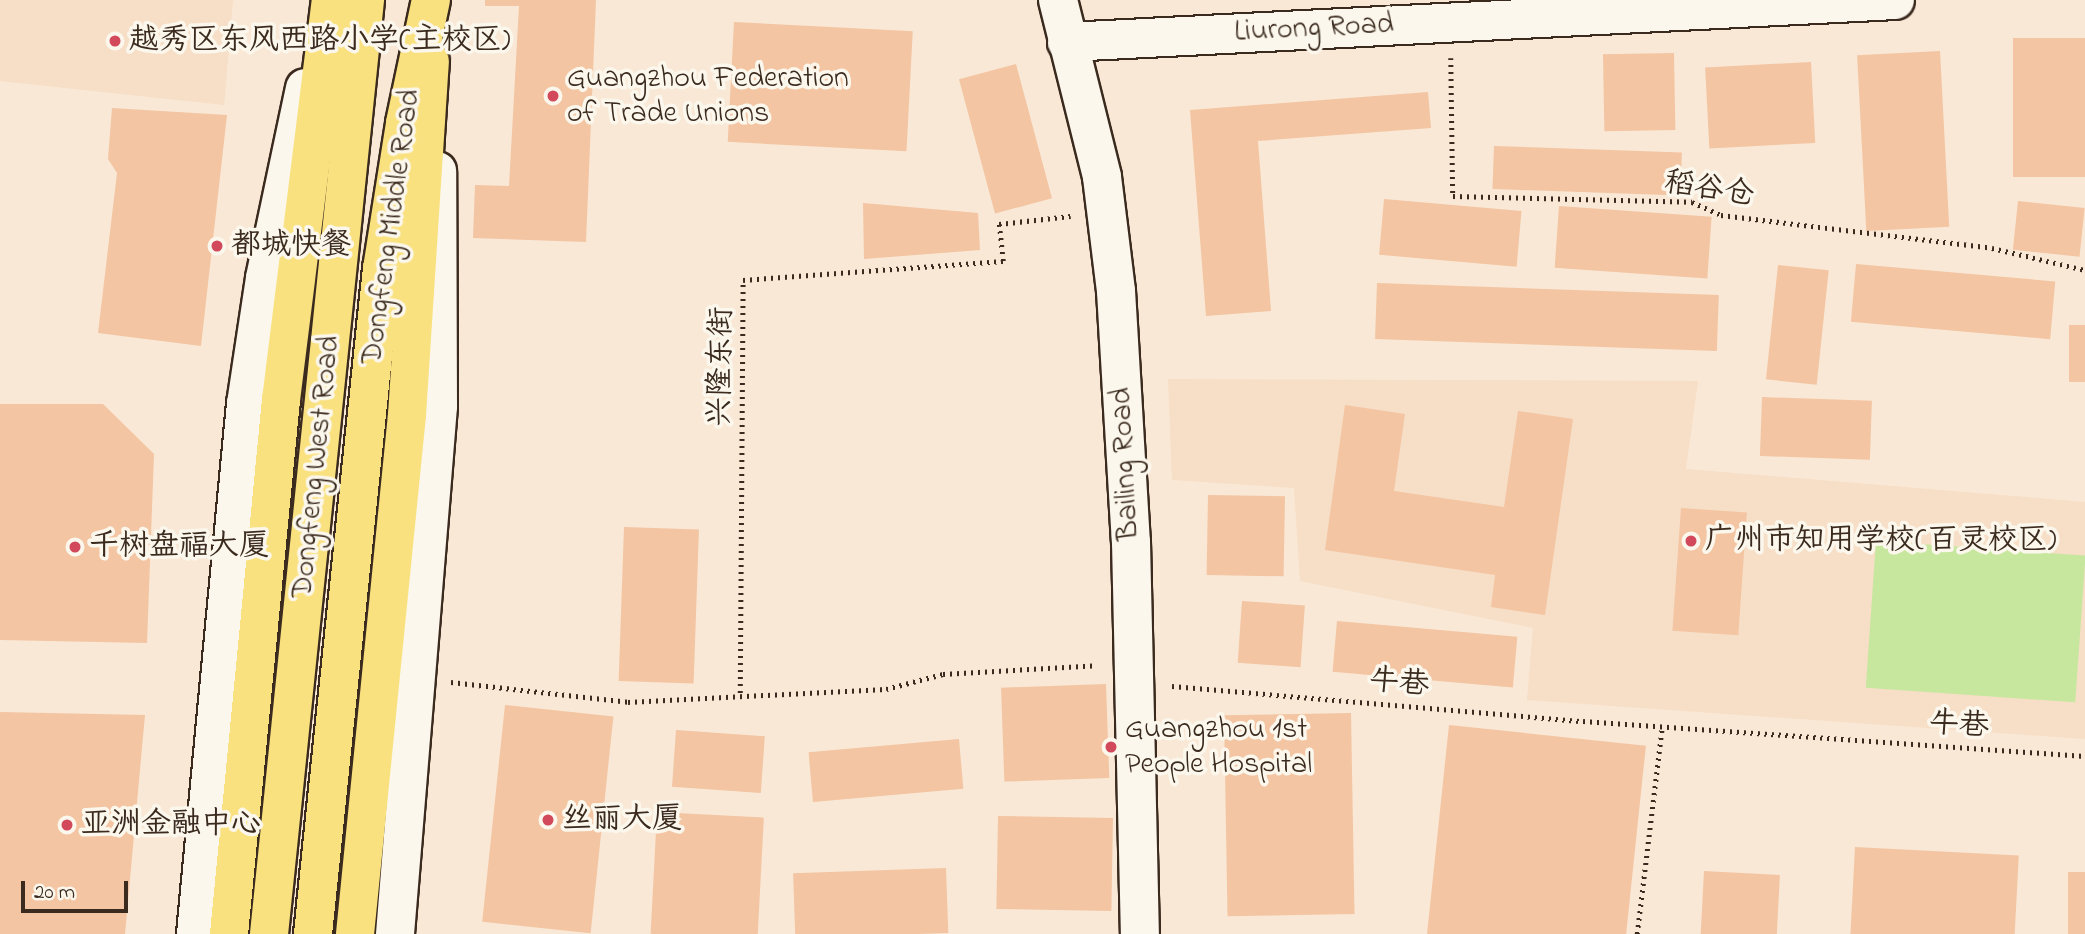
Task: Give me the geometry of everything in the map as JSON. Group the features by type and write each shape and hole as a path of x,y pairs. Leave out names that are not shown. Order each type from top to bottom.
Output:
{"main road":[{"path":"229,934 281,400 331,0"},
{"name":"Dongfeng West Road","path":"269,934 365,0"},
{"path":"355,934 407,415 434,0"},
{"name":"Dongfeng Middle Road","path":"366,414 392,193 434,0"},
{"name":"Dongfeng West Road","path":"313,934 366,414"}],"street":[{"path":"196,934 246,404 265,278 325,0"},
{"path":"394,934 416,678 440,341 434,0"},
{"name":"Bailing Road","path":"1058,0 1107,213 1124,399 1140,934"},
{"name":"Liurong Road","path":"1067,42 1450,22 1544,9 1895,0"}],"path":[{"name":"稻谷仓","path":"1450,22 1453,195 1692,202 1721,215 1992,248 2085,270"},
{"name":"兴隆东街","path":"740,693 743,280 1003,261 999,224 1107,213"},
{"name":"牛巷","path":"416,678 628,702 740,693 886,689 943,674 1133,673 1662,726 2085,756"},
{"path":"1637,934 1662,726"}],"shaded area":[{"name":"越秀区东风西路小学(主校区)","path":"0,0 233,0 224,105 0,81"},
{"name":"广州市知用学校(百灵校区)","path":"1168,379 1698,381 1686,469 2085,502 2085,739 1527,700 1533,628 1300,581 1294,488 1172,480"}],"green space":[{"path":"1876,541 2085,556 2075,702 1866,688"}],"building":[{"name":"Guangzhou Federation of Trade Unions","path":"485,0 596,0 586,242 473,238 475,185 509,186 519,6 485,6"},
{"path":"734,22 913,31 906,151 728,142"},
{"path":"2013,38 2085,38 2085,177 2013,177"},
{"path":"1940,51 1949,227 1866,231 1857,55"},
{"path":"1674,53 1675,130 1604,131 1603,54"},
{"path":"1811,62 1815,143 1709,148 1705,68"},
{"path":"1016,64 1052,198 995,214 959,79"},
{"path":"1428,92 1431,128 1258,141 1271,311 1206,316 1190,110"},
{"path":"112,108 227,115 201,346 98,333 117,173 108,159"},
{"path":"1494,146 1682,153 1680,196 1492,189"},
{"path":"1384,199 1521,211 1517,267 1379,255"},
{"path":"2018,201 2085,208 2080,257 2013,250"},
{"path":"863,203 978,213 980,250 864,259"},
{"path":"1559,206 1712,217 1707,279 1555,268"},
{"path":"1856,264 2055,281 2050,339 1851,322"},
{"path":"1778,265 1829,270 1817,385 1766,379"},
{"path":"1377,283 1719,295 1717,351 1375,339"},
{"path":"2069,325 2085,325 2085,382 2069,382"},
{"path":"1762,397 1872,401 1870,460 1760,456"},
{"name":"千树盘福大厦","path":"0,404 103,404 154,454 147,643 0,640"},
{"path":"1345,405 1405,414 1394,491 1504,507 1518,411 1573,419 1545,615 1491,607 1495,575 1325,550"},
{"path":"1208,495 1285,496 1284,576 1207,575"},
{"path":"1681,508 1747,513 1738,635 1672,631"},
{"path":"624,527 699,530 694,684 619,681"},
{"path":"1242,601 1305,605 1301,667 1238,663"},
{"path":"1337,621 1517,637 1513,688 1333,672"},
{"path":"1106,684 1109,778 1004,782 1001,688"},
{"name":"丝丽大厦","path":"505,705 613,716 591,933 482,922"},
{"name":"亚洲金融中心","path":"0,712 145,715 125,934 0,934"},
{"path":"1351,713 1355,914 1228,916 1224,715"},
{"path":"1449,725 1646,746 1626,934 1427,934"},
{"path":"676,730 765,736 761,793 672,787"},
{"path":"959,739 963,789 813,802 809,752"},
{"path":"657,812 764,818 758,934 651,934"},
{"path":"998,816 1113,818 1111,911 996,909"},
{"path":"1855,847 2019,856 2015,934 1850,934"},
{"path":"946,868 948,933 795,934 793,873"},
{"path":"1704,871 1780,875 1777,934 1701,934"},
{"path":"2068,872 2085,872 2085,934 2068,934"}],"place":[{"name":"越秀区东风西路小学(主校区)","path":"115,41"},
{"name":"Guangzhou Federation of Trade Unions","path":"553,96"},
{"name":"都城快餐","path":"217,246"},
{"name":"广州市知用学校(百灵校区)","path":"1691,541"},
{"name":"千树盘福大厦","path":"75,547"},
{"name":"Guangzhou 1st People Hospital","path":"1111,747"},
{"name":"丝丽大厦","path":"548,820"},
{"name":"亚洲金融中心","path":"67,825"}]}
